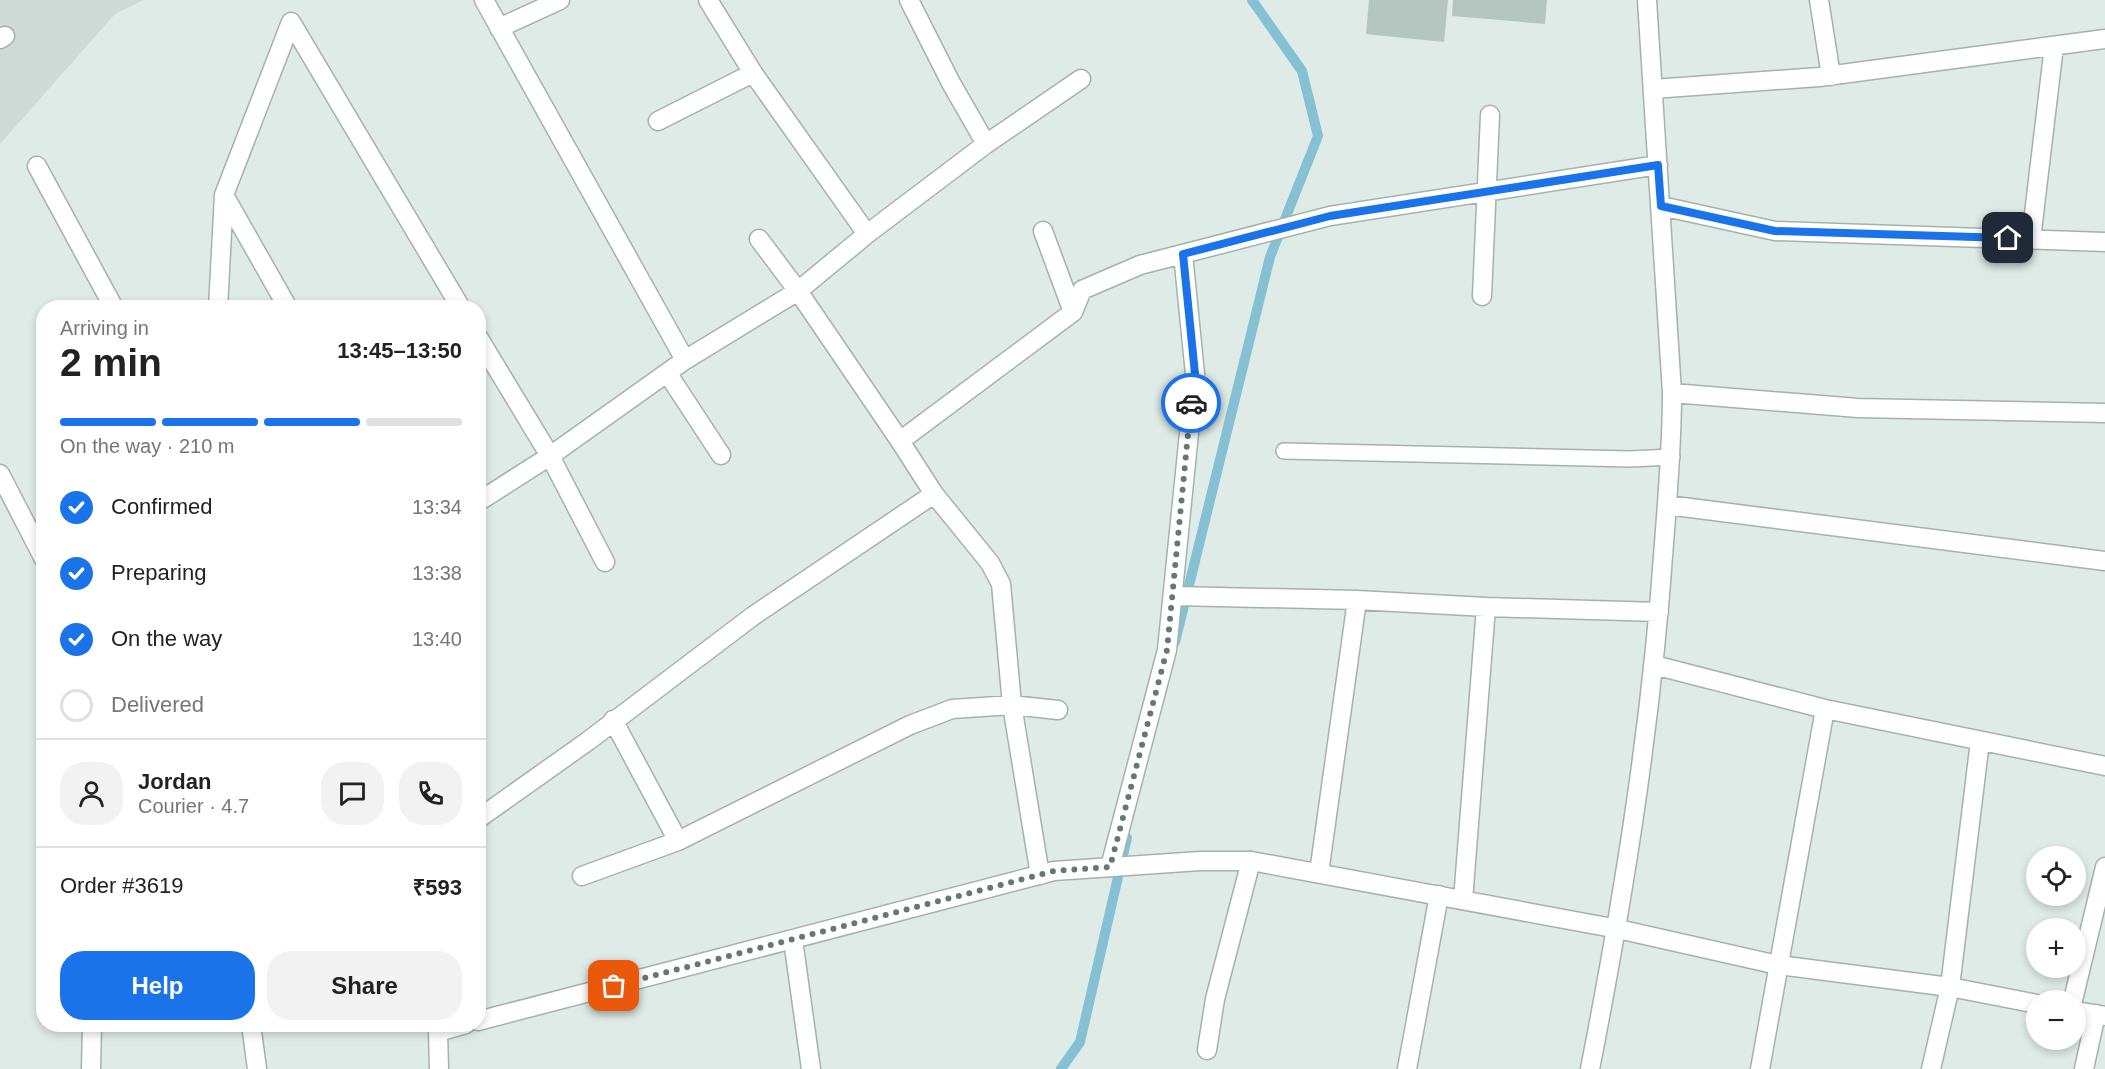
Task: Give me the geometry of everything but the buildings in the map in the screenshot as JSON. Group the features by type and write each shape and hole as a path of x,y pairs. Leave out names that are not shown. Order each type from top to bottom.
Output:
{"street":[{"path":"484,0 685,360"},
{"path":"499,28 560,0"},
{"path":"708,0 753,73 867,234"},
{"path":"909,0 951,83 986,144"},
{"path":"1590,1069 1618,929 1654,665 1672,457 1672,393 1647,0"},
{"path":"1818,0 1831,76"},
{"path":"218,300 224,195 291,22 456,300"},
{"path":"1653,89 1831,76 2105,39"},
{"path":"2031,239 2054,46"},
{"path":"658,121 753,73"},
{"path":"486,497 550,456 685,360 798,291 867,234 986,144 1081,80"},
{"path":"1482,296 1490,115"},
{"path":"900,441 1072,312 1082,290 1140,265 1330,216 1658,165"},
{"path":"37,166 110,300"},
{"path":"224,195 283,300"},
{"path":"1661,206 1775,231 2105,242"},
{"path":"1042,231 1072,312"},
{"path":"759,239 798,291 934,494 990,563 1001,584 1012,705 1047,873"},
{"path":"1110,867 1167,650 1174,596 1195,374 1183,254"},
{"path":"486,350 550,456 605,562"},
{"path":"668,374 722,454"},
{"path":"1672,393 1858,408 2105,413"},
{"path":"0,474 36,544"},
{"path":"486,813 588,741 753,616 934,494"},
{"path":"1667,505 2105,561"},
{"path":"1174,596 1357,600 1486,607 1659,612"},
{"path":"1319,873 1357,600"},
{"path":"1463,900 1486,607"},
{"path":"1654,665 1825,709 2105,766"},
{"path":"582,876 678,841 910,725 952,709 1012,705 1058,710"},
{"path":"1760,1069 1825,709"},
{"path":"613,720 678,841"},
{"path":"1931,1069 1950,987 1980,741"},
{"path":"486,1019 1047,873 1200,861 1251,861 1618,929 1778,965 1950,987 2026,1002"},
{"path":"1207,1050 1215,999 1251,861"},
{"path":"2075,990 2105,867"},
{"path":"1407,1069 1439,895"},
{"path":"793,940 812,1069"},
{"path":"2084,1069 2100,1015"},
{"path":"91,1069 92,1032"},
{"path":"252,1032 257,1069"},
{"path":"438,1032 439,1069"}],"lane":[{"path":"1284,451 1630,459 1672,457"}],"shaded area":[{"path":"0,0 144,0 115,14 0,144"}],"waterway":[{"path":"1175,642 1270,257 1318,136 1302,71 1252,0"},
{"path":"1061,1069 1080,1042 1127,838"}],"way so far":[{"path":"614,986 1054,871 1110,867 1167,650 1191,403"}],"route":[{"path":"1191,403 1195,374 1183,254 1330,216 1658,165 1661,206 1775,231 2008,238"}]}
